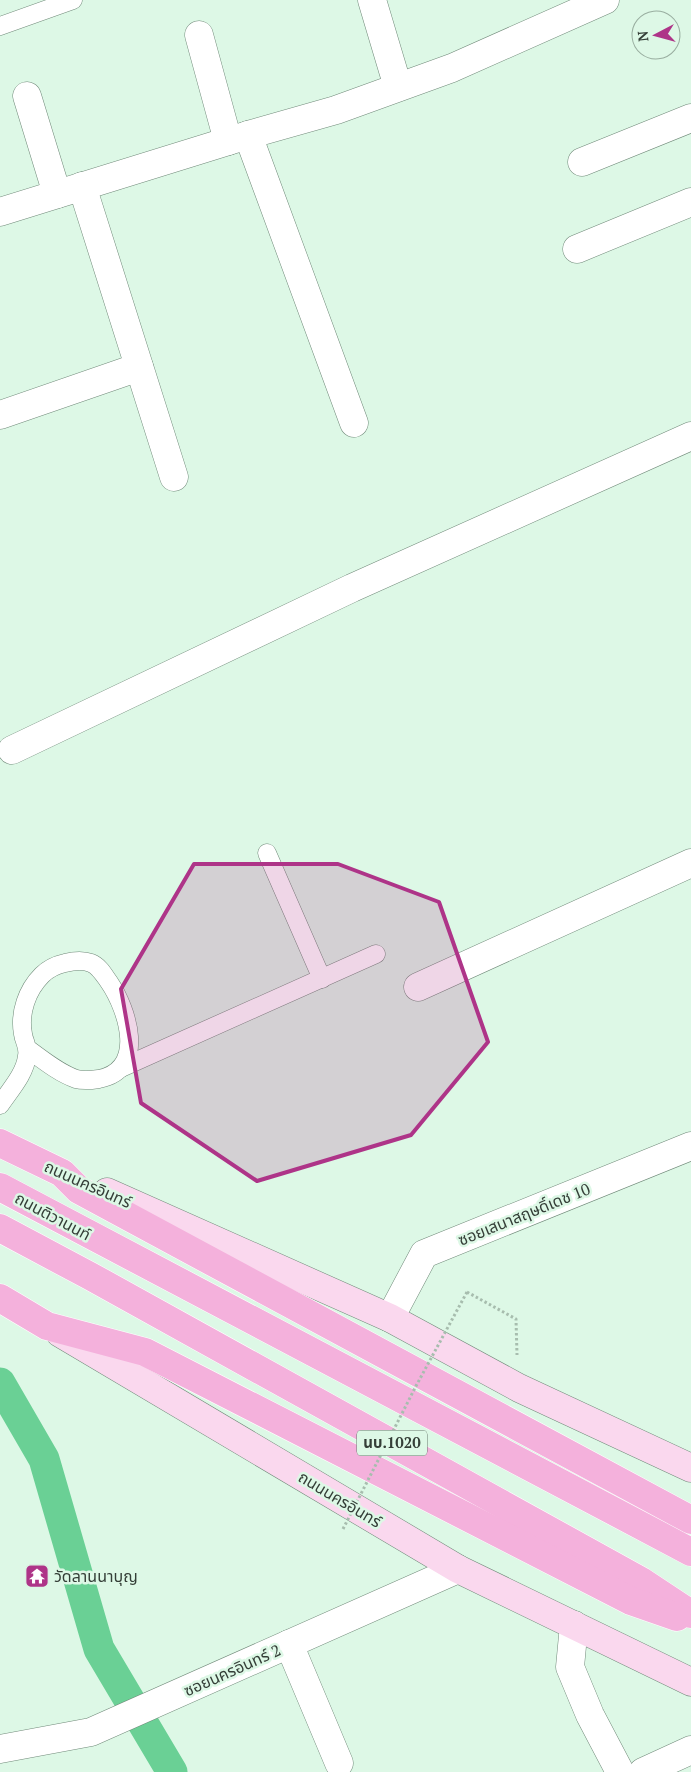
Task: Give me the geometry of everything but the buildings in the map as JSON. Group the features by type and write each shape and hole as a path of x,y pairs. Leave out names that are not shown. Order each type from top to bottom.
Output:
{"main road":[{"name":"ถนนนครอินทร์","path":"0,1143 390,1318 519,1388 691,1468"},
{"path":"62,1172 79,1190 691,1520"},
{"name":"ถนนติวานนท์","path":"0,1187 691,1552"},
{"name":"นบ.1020","path":"0,1228 641,1581 691,1614"},
{"name":"ถนนนครอินทร์","path":"0,1298 458,1569 691,1682"},
{"path":"47,1326 145,1352 631,1601 691,1622"}],"street":[{"path":"372,0 398,88"},
{"path":"0,212 238,138 336,110 452,68 605,0"},
{"path":"199,35 238,138 354,423"},
{"path":"27,96 69,190 139,367 174,477"},
{"path":"582,162 691,118"},
{"path":"577,249 691,202"},
{"path":"0,415 139,367"},
{"path":"12,750 352,588 691,436"},
{"path":"418,987 691,863"},
{"name":"ซอยเสนาสฤษดิ์เดช 10","path":"390,1318 424,1254 691,1146"},
{"name":"ซอยนครอินทร์ 2","path":"0,1749 91,1732 458,1569"},
{"path":"574,1626 570,1667 590,1715 620,1772"},
{"path":"289,1644 339,1763"},
{"path":"643,1772 691,1750"}],"lane":[{"path":"0,26 73,0"},
{"path":"267,853 322,979"},
{"path":"28,1049 59,1070 77,1079 92,1080 105,1078 122,1068 376,954"},
{"path":"0,1105 25,1065 28,1049 23,1035 22,1013 29,994 43,973 59,965 78,961 92,963 102,972 112,986 127,1020 129,1036 128,1054 122,1068"}],"path":[{"path":"343,1529 466,1292 516,1319 519,1388"}],"highlighted area":[{"path":"194,864 338,864 439,902 488,1042 411,1135 257,1181 141,1103 121,989"}],"waterway":[{"path":"0,1383 44,1459 99,1649 172,1772"}],"place":[{"name":"วัดลานนาบุญ","path":"37,1576"}]}
